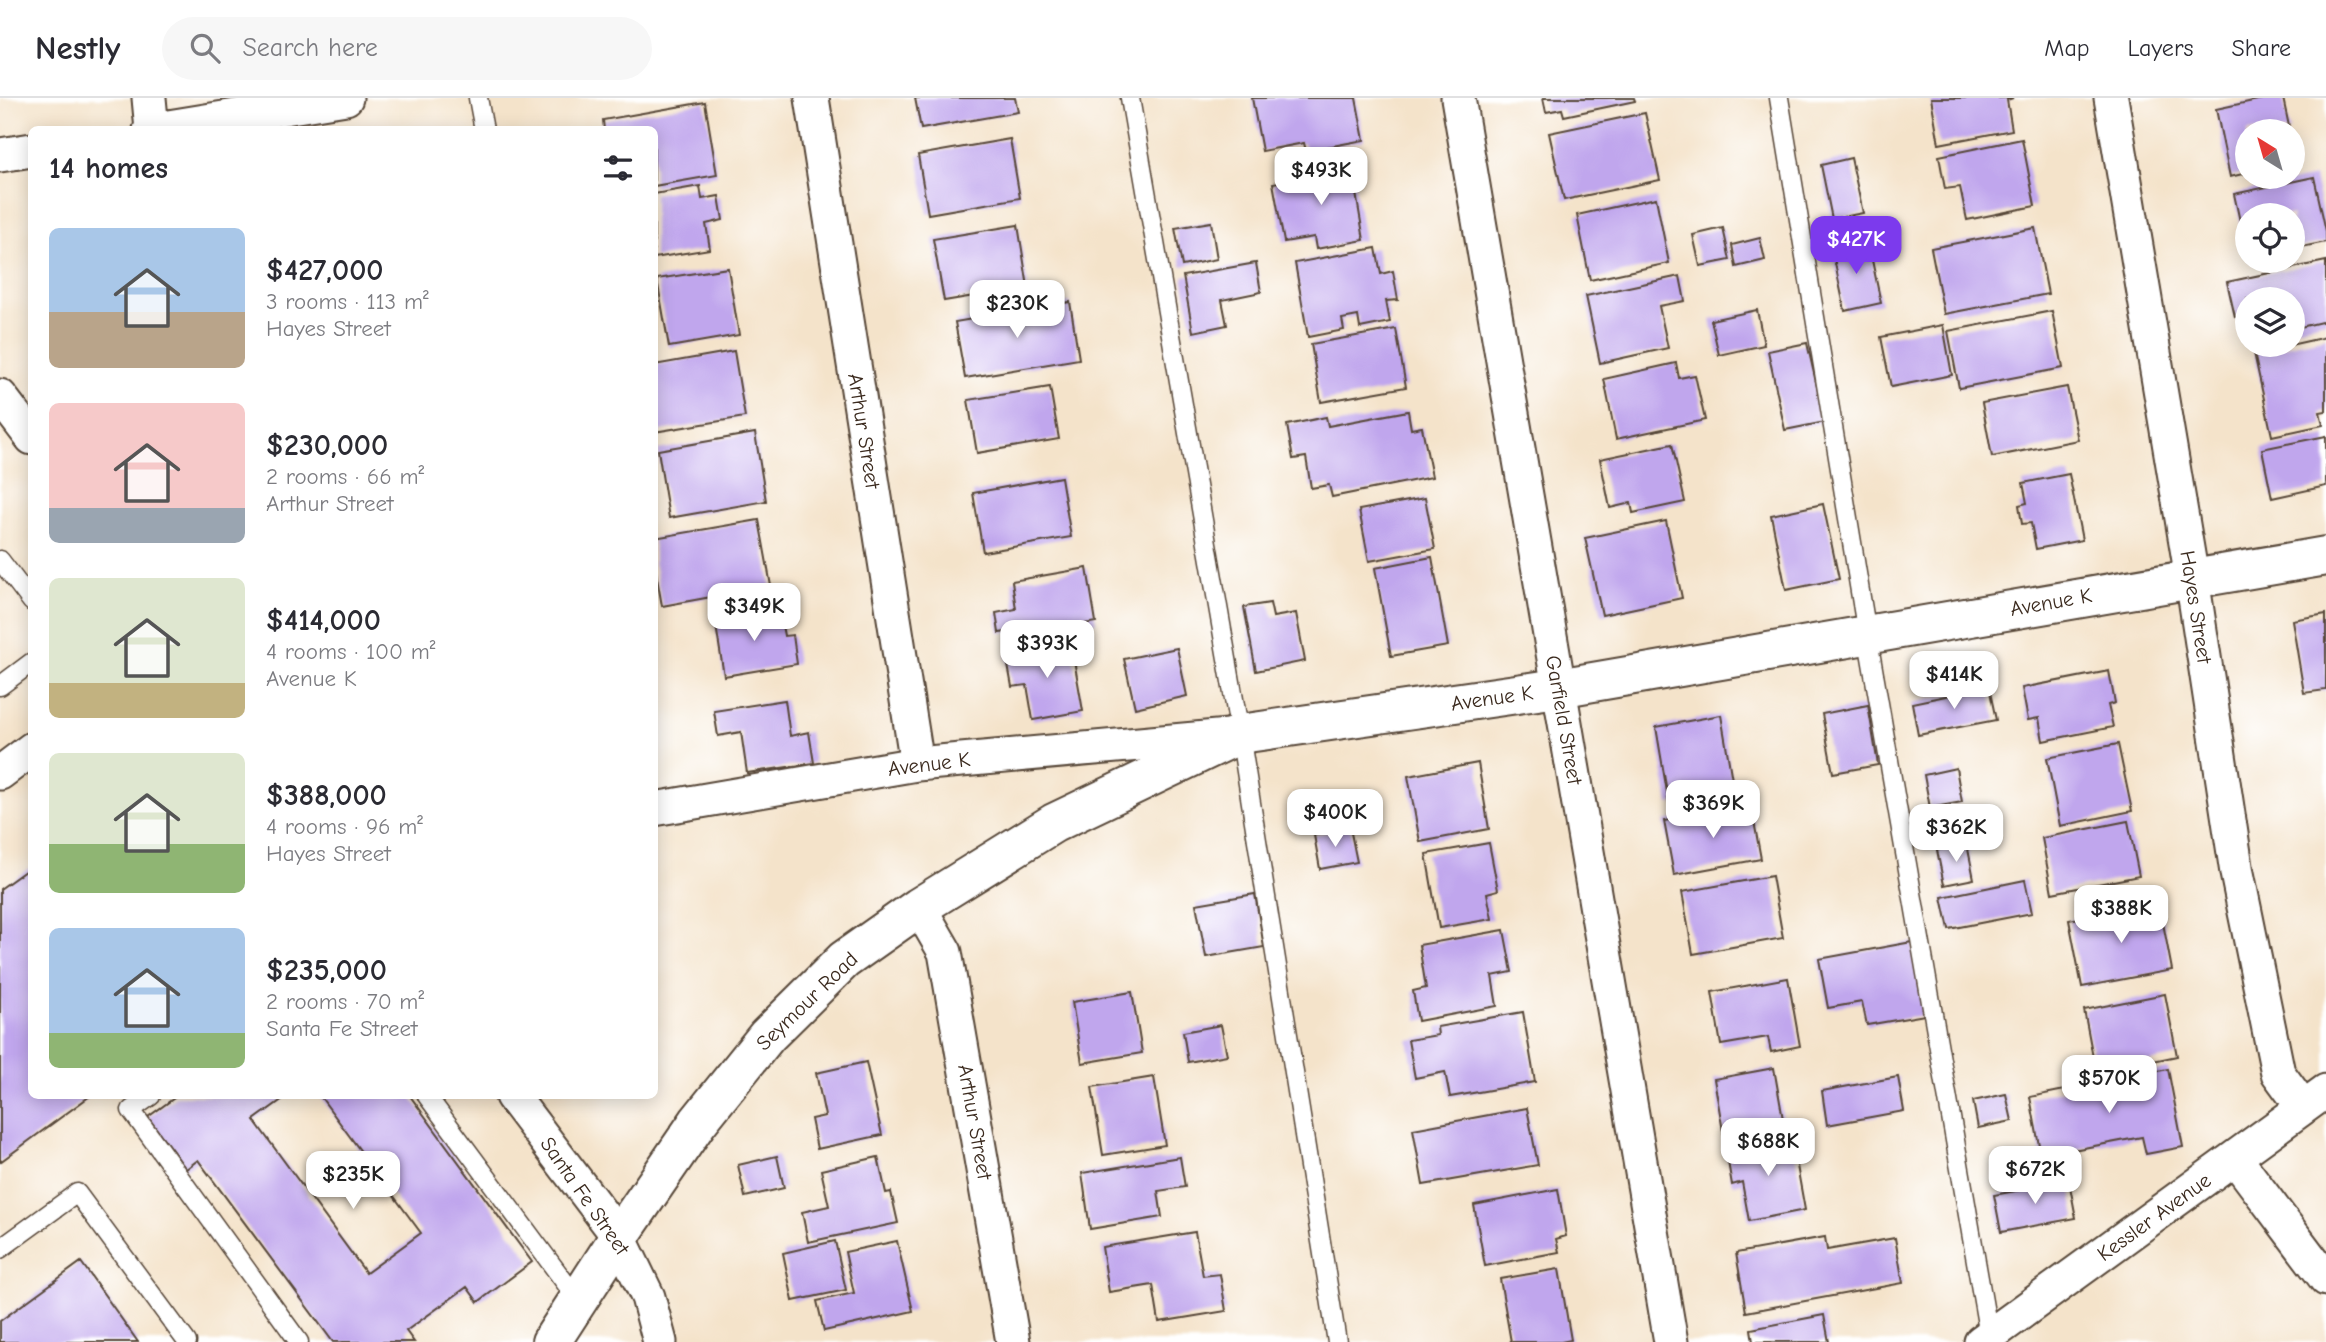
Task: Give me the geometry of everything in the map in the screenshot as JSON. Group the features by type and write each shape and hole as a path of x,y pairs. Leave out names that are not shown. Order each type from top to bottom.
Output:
{"street":[{"path":"149,98 151,126"},
{"path":"170,126 346,98"},
{"name":"Arthur Street","path":"812,98 917,764"},
{"name":"Garfield Street","path":"1458,98 1671,1342"},
{"name":"Hayes Street","path":"2112,98 2192,578 2236,873 2278,1073 2315,1099"},
{"path":"0,155 28,150"},
{"path":"0,396 28,433"},
{"name":"Avenue K","path":"658,808 917,764 1240,734 1558,688 2326,556"},
{"name":"Seymour Road","path":"551,1342 698,1122 767,1036 844,960 919,907 1054,823 1240,734"},
{"path":"0,773 28,752"},
{"name":"Arthur Street","path":"919,907 945,952 1013,1342"},
{"name":"Santa Fe Street","path":"514,1099 619,1237 648,1297 660,1342"},
{"name":"Kessler Avenue","path":"1985,1339 2315,1099"},
{"path":"2235,1158 2326,1279"}],"lane":[{"path":"478,98 483,126"},
{"path":"1130,98 1240,734 1337,1342"},
{"path":"1779,98 1985,1339"},
{"path":"0,560 28,597"},
{"path":"0,686 28,665"},
{"path":"147,1099 131,1110 299,1342"},
{"path":"429,1099 578,1300"},
{"path":"0,1250 76,1193 187,1342"}],"building":[{"path":"915,98 1015,98 1018,112 921,129"},
{"path":"1252,98 1356,98 1364,140 1306,151 1304,143 1262,151"},
{"path":"1543,98 1634,98 1635,101 1564,116 1562,109 1546,112"},
{"path":"1931,98 2013,98 2007,100 2012,130 1939,144"},
{"path":"2267,98 2283,98 2287,119 2235,119 2235,176 2230,177 2216,109"},
{"path":"705,102 717,175 658,185 658,126 604,126 603,120"},
{"path":"1645,113 1660,180 1564,200 1549,133"},
{"path":"1010,139 1020,198 928,214 918,155"},
{"path":"2022,139 2035,206 1967,220 1960,187 1945,189 1939,156"},
{"path":"1350,158 1364,240 1316,249 1314,237 1284,242 1273,183 1323,174 1322,164"},
{"path":"1851,158 1863,213 1832,219 1821,165"},
{"path":"2314,177 2326,242 2305,246 2305,203 2236,203 2234,194 2258,189 2305,189 2305,179"},
{"path":"700,186 702,199 719,196 723,220 706,224 710,249 658,257 658,193"},
{"path":"1656,198 1669,263 1590,280 1577,215"},
{"path":"1211,222 1217,259 1182,266 1175,228"},
{"path":"1018,225 1028,287 944,301 933,239"},
{"path":"1723,228 1730,260 1700,266 1693,235"},
{"path":"2035,228 2048,294 1944,314 1931,248"},
{"path":"1760,238 1765,260 1736,267 1732,245"},
{"path":"1868,241 1881,303 1845,311 1832,249"},
{"path":"1376,248 1381,274 1393,271 1398,300 1386,301 1390,322 1360,328 1358,316 1342,319 1344,330 1308,337 1295,263"},
{"path":"2326,261 2326,321 2305,326 2305,287 2235,287 2235,317 2227,282 2269,273 2305,273 2305,265"},
{"path":"1256,263 1261,292 1222,300 1227,325 1193,332 1183,276"},
{"path":"728,268 739,335 669,347 658,279"},
{"path":"1680,276 1685,301 1659,306 1668,348 1600,363 1586,296"},
{"path":"1070,302 1079,359 965,378 955,322"},
{"path":"1757,310 1764,345 1719,355 1711,320"},
{"path":"2052,311 2063,368 1959,388 1948,331"},
{"path":"1943,325 1952,375 1891,387 1881,337"},
{"path":"1396,329 1406,387 1321,402 1311,344"},
{"path":"2326,337 2326,411 2320,412 2323,425 2272,436 2255,357 2305,357 2305,342"},
{"path":"1807,343 1825,422 1785,430 1768,351"},
{"path":"734,351 745,417 658,431 658,364"},
{"path":"1676,363 1679,378 1695,375 1705,420 1616,439 1604,379"},
{"path":"1050,387 1059,439 977,453 968,400"},
{"path":"2067,387 2078,440 1992,457 1982,403"},
{"path":"1408,411 1411,429 1422,427 1432,477 1332,497 1329,485 1311,488 1306,457 1293,459 1287,425 1326,417 1328,426"},
{"path":"755,433 766,501 669,518 658,450"},
{"path":"2326,436 2326,486 2272,498 2262,449"},
{"path":"1672,444 1685,502 1633,513 1631,503 1610,508 1600,459"},
{"path":"2069,474 2082,540 2036,549 2031,523 2022,524 2019,505 2027,503 2023,483"},
{"path":"1061,477 1071,537 983,552 973,493"},
{"path":"1425,498 1435,549 1369,561 1359,510"},
{"path":"1823,504 1839,579 1786,590 1771,515"},
{"path":"759,520 771,586 662,606 658,584 658,537"},
{"path":"1666,521 1682,598 1602,615 1585,538"},
{"path":"1432,557 1448,646 1391,656 1375,568"},
{"path":"1087,568 1096,622 1021,635 1020,630 999,633 996,613 1016,609 1012,581"},
{"path":"1270,603 1273,617 1296,613 1305,661 1256,671 1244,607"},
{"path":"779,609 784,636 793,635 797,664 724,676 715,619"},
{"path":"2326,614 2326,690 2304,693 2292,620"},
{"path":"1071,643 1083,711 1033,720 1027,685 1012,687 1006,654"},
{"path":"1177,648 1187,696 1135,708 1124,659"},
{"path":"2109,671 2115,703 2108,705 2113,727 2043,741 2039,718 2028,720 2022,688"},
{"path":"1989,687 1996,720 1918,735 1912,703"},
{"path":"785,700 790,736 809,732 814,763 747,773 741,732 718,736 714,711"},
{"path":"1868,705 1878,765 1833,773 1822,714"},
{"path":"1721,715 1734,792 1669,804 1656,727"},
{"path":"2118,744 2132,811 2060,826 2047,758"},
{"path":"1478,763 1489,829 1420,842 1408,776"},
{"path":"1956,768 1962,802 1930,808 1924,775"},
{"path":"1751,805 1761,859 1674,875 1664,821"},
{"path":"2128,821 2139,876 2052,893 2042,838"},
{"path":"1350,828 1357,862 1320,869 1314,835"},
{"path":"1489,843 1498,890 1487,893 1492,919 1439,928 1426,854"},
{"path":"1967,844 1974,879 1944,885 1937,850"},
{"path":"28,869 28,1099 86,1099 0,1162 0,889"},
{"path":"1772,876 1783,938 1693,954 1682,892"},
{"path":"2025,880 2032,913 1949,929 1942,897"},
{"path":"1255,894 1264,947 1206,957 1196,904"},
{"path":"2159,902 2172,970 2082,987 2069,920"},
{"path":"1504,930 1512,972 1492,976 1497,1006 1418,1021 1413,991 1426,988 1419,945"},
{"path":"1912,942 1925,1015 1867,1025 1862,1002 1828,1008 1819,959"},
{"path":"1788,978 1800,1046 1771,1052 1768,1037 1721,1045 1712,992"},
{"path":"1132,992 1142,1053 1082,1063 1072,1002"},
{"path":"2165,994 2177,1056 2096,1073 2084,1010"},
{"path":"1523,1012 1535,1082 1450,1097 1445,1072 1415,1078 1408,1040 1438,1035 1437,1027"},
{"path":"1221,1025 1227,1055 1188,1062 1183,1032"},
{"path":"866,1062 882,1135 817,1149 811,1119 825,1116 816,1073"},
{"path":"1774,1068 1784,1125 1724,1137 1714,1079"},
{"path":"2168,1069 2183,1147 2146,1154 2142,1137 2041,1156 2030,1097"},
{"path":"1154,1077 1165,1145 1103,1155 1092,1087"},
{"path":"1898,1077 1904,1111 1827,1125 1822,1091"},
{"path":"2006,1094 2012,1121 1978,1128 1973,1101"},
{"path":"173,1099 283,1099 254,1120 366,1273 421,1233 322,1099 412,1099 532,1262 478,1302 467,1287 406,1331 414,1342 333,1342 198,1160 186,1169 148,1117"},
{"path":"1527,1108 1538,1165 1423,1185 1413,1129"},
{"path":"1792,1138 1805,1210 1749,1221 1742,1182 1732,1185 1726,1150"},
{"path":"777,1156 784,1188 745,1197 738,1165"},
{"path":"878,1157 886,1193 891,1192 898,1223 808,1242 802,1212 829,1206 821,1170"},
{"path":"1180,1157 1185,1187 1158,1191 1162,1217 1090,1229 1082,1173"},
{"path":"2069,1181 2076,1218 2001,1232 1994,1195"},
{"path":"1558,1189 1566,1236 1556,1239 1559,1252 1485,1266 1474,1205"},
{"path":"1195,1232 1203,1276 1220,1274 1226,1311 1159,1322 1153,1285 1109,1292 1102,1247"},
{"path":"1825,1237 1827,1250 1895,1238 1903,1283 1746,1312 1736,1253"},
{"path":"835,1241 846,1290 793,1301 783,1253"},
{"path":"897,1241 913,1311 824,1331 817,1301 854,1293 845,1252"},
{"path":"81,1262 138,1342 0,1342 0,1321"},
{"path":"1559,1269 1571,1340 1511,1342 1500,1279"},
{"path":"1824,1315 1829,1342 1753,1342 1751,1329"}]}
